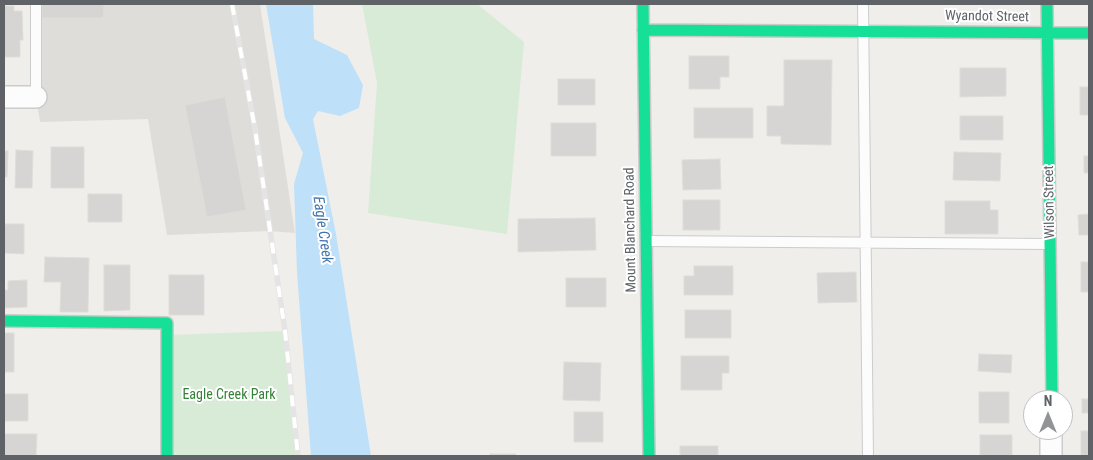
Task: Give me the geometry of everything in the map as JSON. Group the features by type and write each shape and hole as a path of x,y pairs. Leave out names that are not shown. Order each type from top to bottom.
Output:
{"street":[{"name":"Mount Blanchard Road","path":"643,4 649,456"},
{"name":"Wilson Street","path":"1047,4 1052,390"},
{"name":"Wyandot Street","path":"643,30 1089,33"},
{"path":"4,97 36,97"},
{"path":"4,321 167,323 167,456"},
{"path":"1051,440 1051,456"}],"lane":[{"path":"36,4 36,97"},
{"path":"863,4 868,456"},
{"path":"646,241 1050,244"}],"shaded area":[{"path":"36,4 260,4 295,233 270,231 167,235 148,119 40,122 36,97"}],"green space":[{"path":"362,4 477,4 524,42 507,234 368,213 377,83"},
{"name":"Eagle Creek Park","path":"285,331 298,456 167,456 167,335"}],"water":[{"name":"Eagle Creek","path":"266,4 313,4 314,39 347,55 363,85 359,108 340,116 318,111 313,119 336,234 371,456 311,456 297,273 294,184 303,153 285,118"}],"building":[{"path":"42,4 104,4 103,18 42,18"},
{"path":"4,6 14,6 14,11 22,11 23,40 20,40 20,57 4,57"},
{"path":"689,56 729,56 729,77 720,77 720,89 689,89"},
{"path":"784,60 832,60 831,145 781,144 781,136 767,136 767,106 784,106"},
{"path":"960,68 1006,68 1006,96 960,97"},
{"path":"558,79 595,79 595,105 558,105"},
{"path":"1080,87 1089,87 1089,115 1080,115"},
{"path":"225,97 246,210 207,217 185,105"},
{"path":"694,108 753,108 753,138 694,138"},
{"path":"960,116 1003,116 1003,140 960,140"},
{"path":"551,123 596,123 596,156 551,156"},
{"path":"51,147 84,147 84,188 51,188"},
{"path":"16,150 33,151 32,188 15,188"},
{"path":"4,151 8,151 7,177 4,177"},
{"path":"954,152 1001,153 1000,181 953,180"},
{"path":"1084,156 1089,156 1089,173 1084,173"},
{"path":"720,159 721,189 683,190 682,160"},
{"path":"88,194 122,194 122,222 88,222"},
{"path":"683,200 720,200 720,230 683,230"},
{"path":"945,201 990,201 990,210 998,210 998,234 945,234"},
{"path":"1089,214 1089,235 1079,235 1078,215"},
{"path":"595,218 596,250 518,252 518,219"},
{"path":"4,224 24,224 24,254 4,253"},
{"path":"45,257 89,258 88,312 60,312 61,282 44,282"},
{"path":"1081,262 1089,262 1089,292 1081,292"},
{"path":"104,265 130,265 130,310 104,311"},
{"path":"694,266 733,266 733,295 684,295 684,276 694,276"},
{"path":"856,272 857,302 818,303 817,273"},
{"path":"169,275 204,275 204,315 169,315"},
{"path":"566,278 606,278 606,307 566,307"},
{"path":"27,280 27,307 4,308 4,290 8,290 8,281"},
{"path":"685,310 731,310 731,338 685,338"},
{"path":"4,333 14,333 14,372 4,372"},
{"path":"979,354 1012,355 1011,373 978,371"},
{"path":"681,356 729,356 729,373 722,373 722,390 681,390"},
{"path":"564,362 601,363 600,401 563,400"},
{"path":"979,392 1009,392 1009,423 979,423"},
{"path":"4,394 28,394 28,421 4,421"},
{"path":"1082,399 1089,399 1089,413 1082,413"},
{"path":"574,412 603,412 603,442 574,442"},
{"path":"1081,431 1089,431 1089,456 1081,456"},
{"path":"4,434 37,434 36,456 4,456"},
{"path":"980,435 1012,435 1012,456 980,456"},
{"path":"680,446 718,446 718,456 680,456"},
{"path":"490,454 516,454 516,456 490,456"}],"railway":[{"path":"232,4 255,129 285,331 298,456"}],"traffic: fast":[{"path":"643,4 649,456"},
{"path":"1047,4 1052,390"},
{"path":"643,30 1089,33"},
{"path":"4,321 167,323 167,456"}]}
